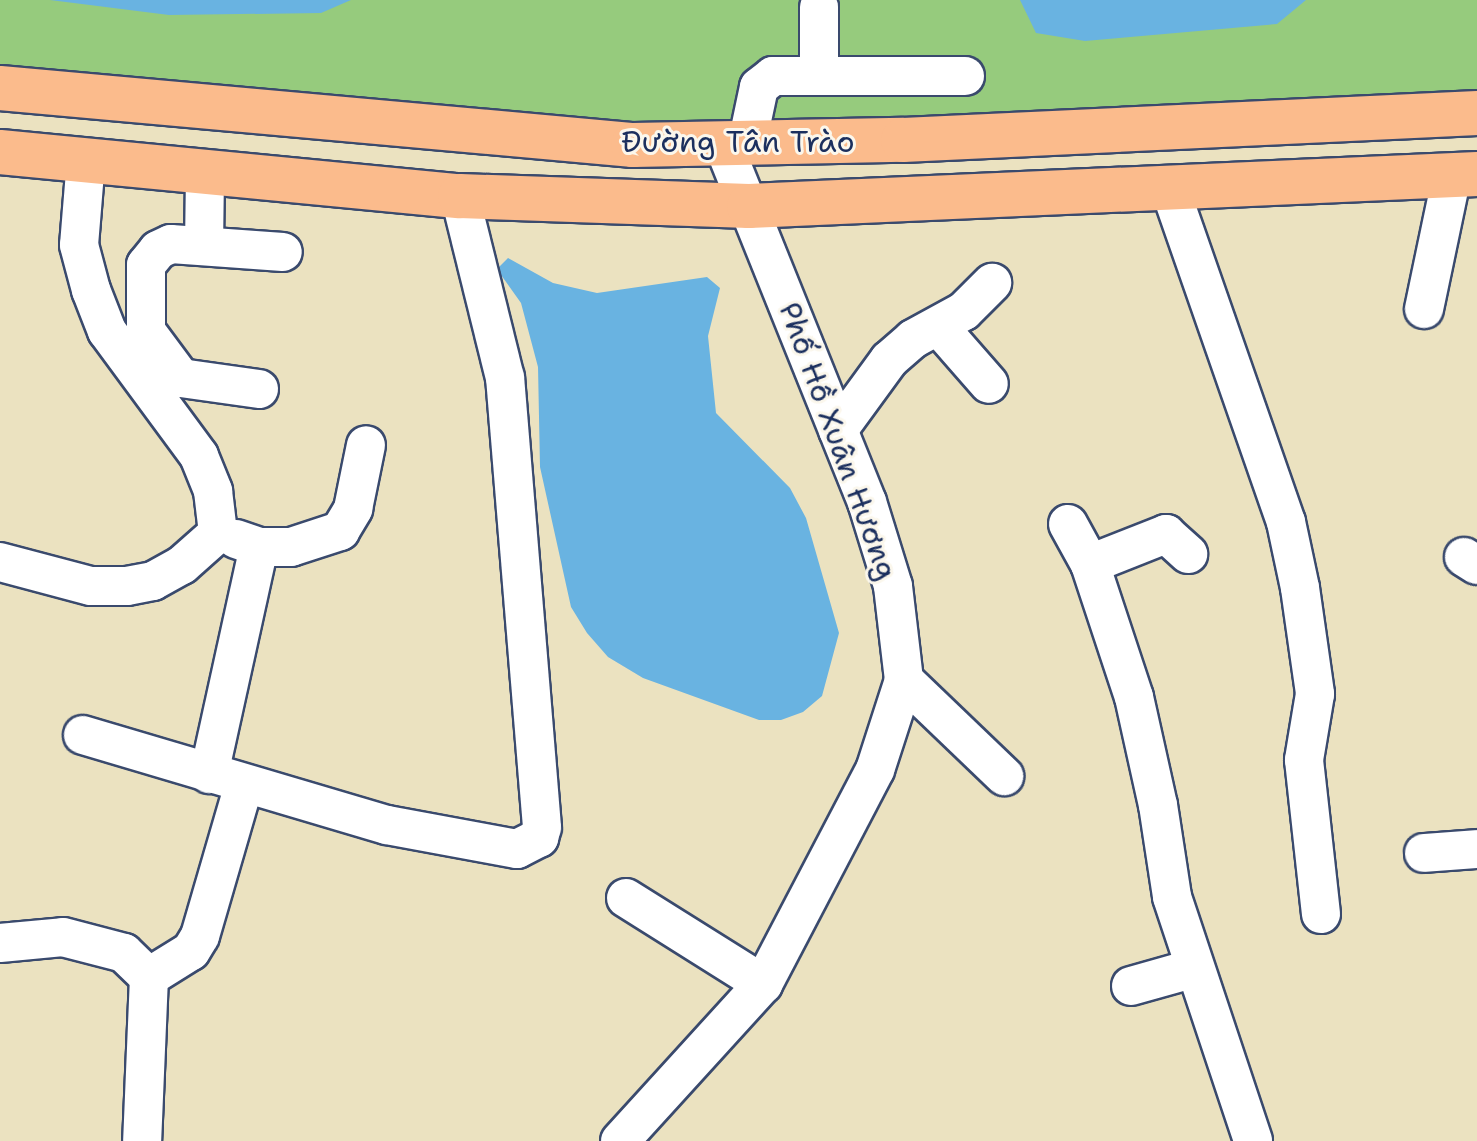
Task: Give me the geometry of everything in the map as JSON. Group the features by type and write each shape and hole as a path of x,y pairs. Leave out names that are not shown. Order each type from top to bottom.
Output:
{"main road":[{"name":"Đường Tân Trào","path":"0,88 633,145 735,144 1477,113"},
{"name":"Đường Tân Trào","path":"0,152 460,196 749,206 1464,175"}],"street":[{"path":"819,7 819,76"},
{"path":"735,144 759,87 773,76 965,76"},
{"name":"Phố Hồ Xuân Hương","path":"620,1141 763,984 875,770 904,680 893,586 838,430 749,206 735,144"},
{"path":"86,160 79,245 91,290 107,331 199,456 213,491 218,533"},
{"path":"204,246 205,171"},
{"path":"1424,309 1464,175"},
{"path":"1170,189 1286,522 1300,588 1315,694 1304,760 1321,914"},
{"path":"83,735 226,780 387,825 517,849 539,838 542,827 505,378 460,196"},
{"path":"259,389 181,378 146,331 146,265 158,250 171,244 283,252"},
{"path":"838,430 889,360 913,339 940,328 992,283"},
{"path":"940,328 989,384"},
{"path":"218,533 259,547 316,543 340,531 353,509 366,445"},
{"path":"1068,524 1090,564 1145,737 1162,855 1195,968 1253,1141"},
{"path":"0,562 91,586 127,586 153,581 182,565 218,533"},
{"path":"1090,564 1153,535 1166,534 1188,554"},
{"path":"149,977 191,951 200,936 259,547"},
{"path":"904,680 1004,776"},
{"path":"1424,853 1477,849"},
{"path":"626,898 763,984"},
{"path":"0,943 63,937 124,953 149,977 142,1141"},
{"path":"1131,986 1195,968"}],"green space":[{"path":"0,0 1477,0 1477,95 904,141 0,81"}],"water":[{"path":"50,0 351,0 321,13 169,15"},
{"path":"1020,0 1306,0 1277,24 1085,41 1036,33"},
{"path":"508,258 553,283 597,293 707,277 720,288 708,336 716,413 790,488 806,518 839,633 822,696 803,712 781,720 759,720 643,678 608,657 587,633 571,607 540,467 538,367 521,303 501,275 499,267"}]}
